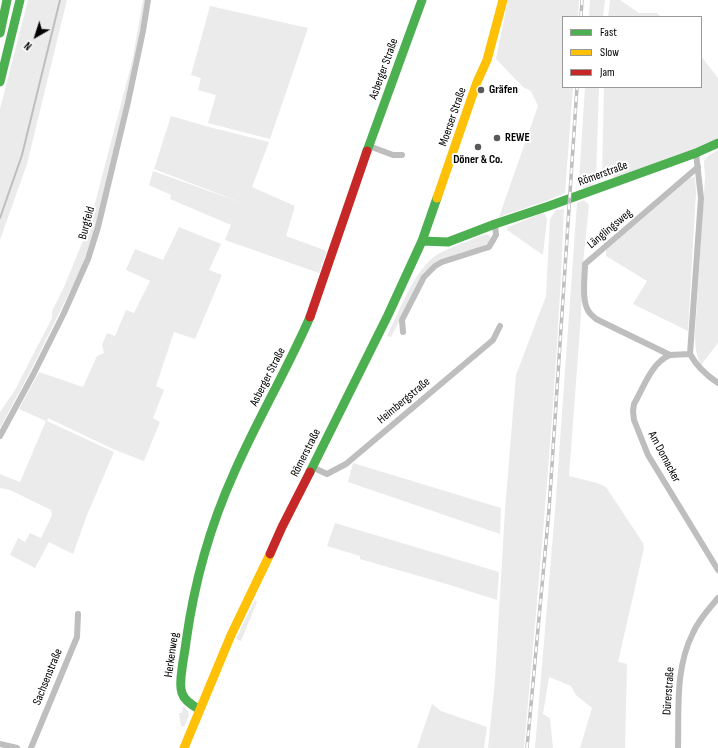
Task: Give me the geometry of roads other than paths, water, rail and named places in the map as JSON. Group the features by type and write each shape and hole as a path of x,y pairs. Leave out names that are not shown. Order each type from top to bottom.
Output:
{"main road":[{"path":"0,33 7,0"},
{"path":"0,82 20,0"},
{"name":"Asberger Straße","path":"189,619 202,564 219,508 234,472 312,313 369,146 422,0"},
{"name":"Moerser Straße","path":"422,241 477,82 486,62 503,0"},
{"name":"Römerstraße","path":"184,748 231,635 262,573 282,527 388,315 422,241 448,242 696,153 718,143"},
{"name":"Herkenweg","path":"189,619 180,691 185,700 200,709"}],"street":[{"name":"Burgfeld","path":"0,436 61,320 88,259 98,227 128,102 148,0"},
{"path":"369,146 393,155 402,155"},
{"path":"696,153 701,198 690,354 700,369 707,376 718,383"},
{"name":"Länglingsweg","path":"690,354 670,355 596,319 588,312 584,300 586,264 698,168"},
{"path":"403,332 402,320 424,276 442,262 489,247 496,235 495,224"},
{"name":"Heimbergstraße","path":"312,467 327,474 346,464 493,340 500,326"},
{"name":"Am Domacker","path":"670,355 662,358 655,365 634,404 632,411 634,420 648,455 718,570"},
{"name":"Dürerstraße","path":"678,748 679,681 684,654 696,626 718,598"},
{"name":"Sachsenstraße","path":"31,748 77,637 78,614"},
{"path":"0,744 17,748"}],"waterway":[{"path":"0,218 22,155 60,0"}],"railway":[{"path":"581,16 582,0"},
{"path":"527,748 549,510 577,88"}],"place":[{"name":"Gräfen","path":"481,90"},
{"name":"REWE","path":"497,138"},
{"name":"Döner & Co.","path":"478,147"}]}
